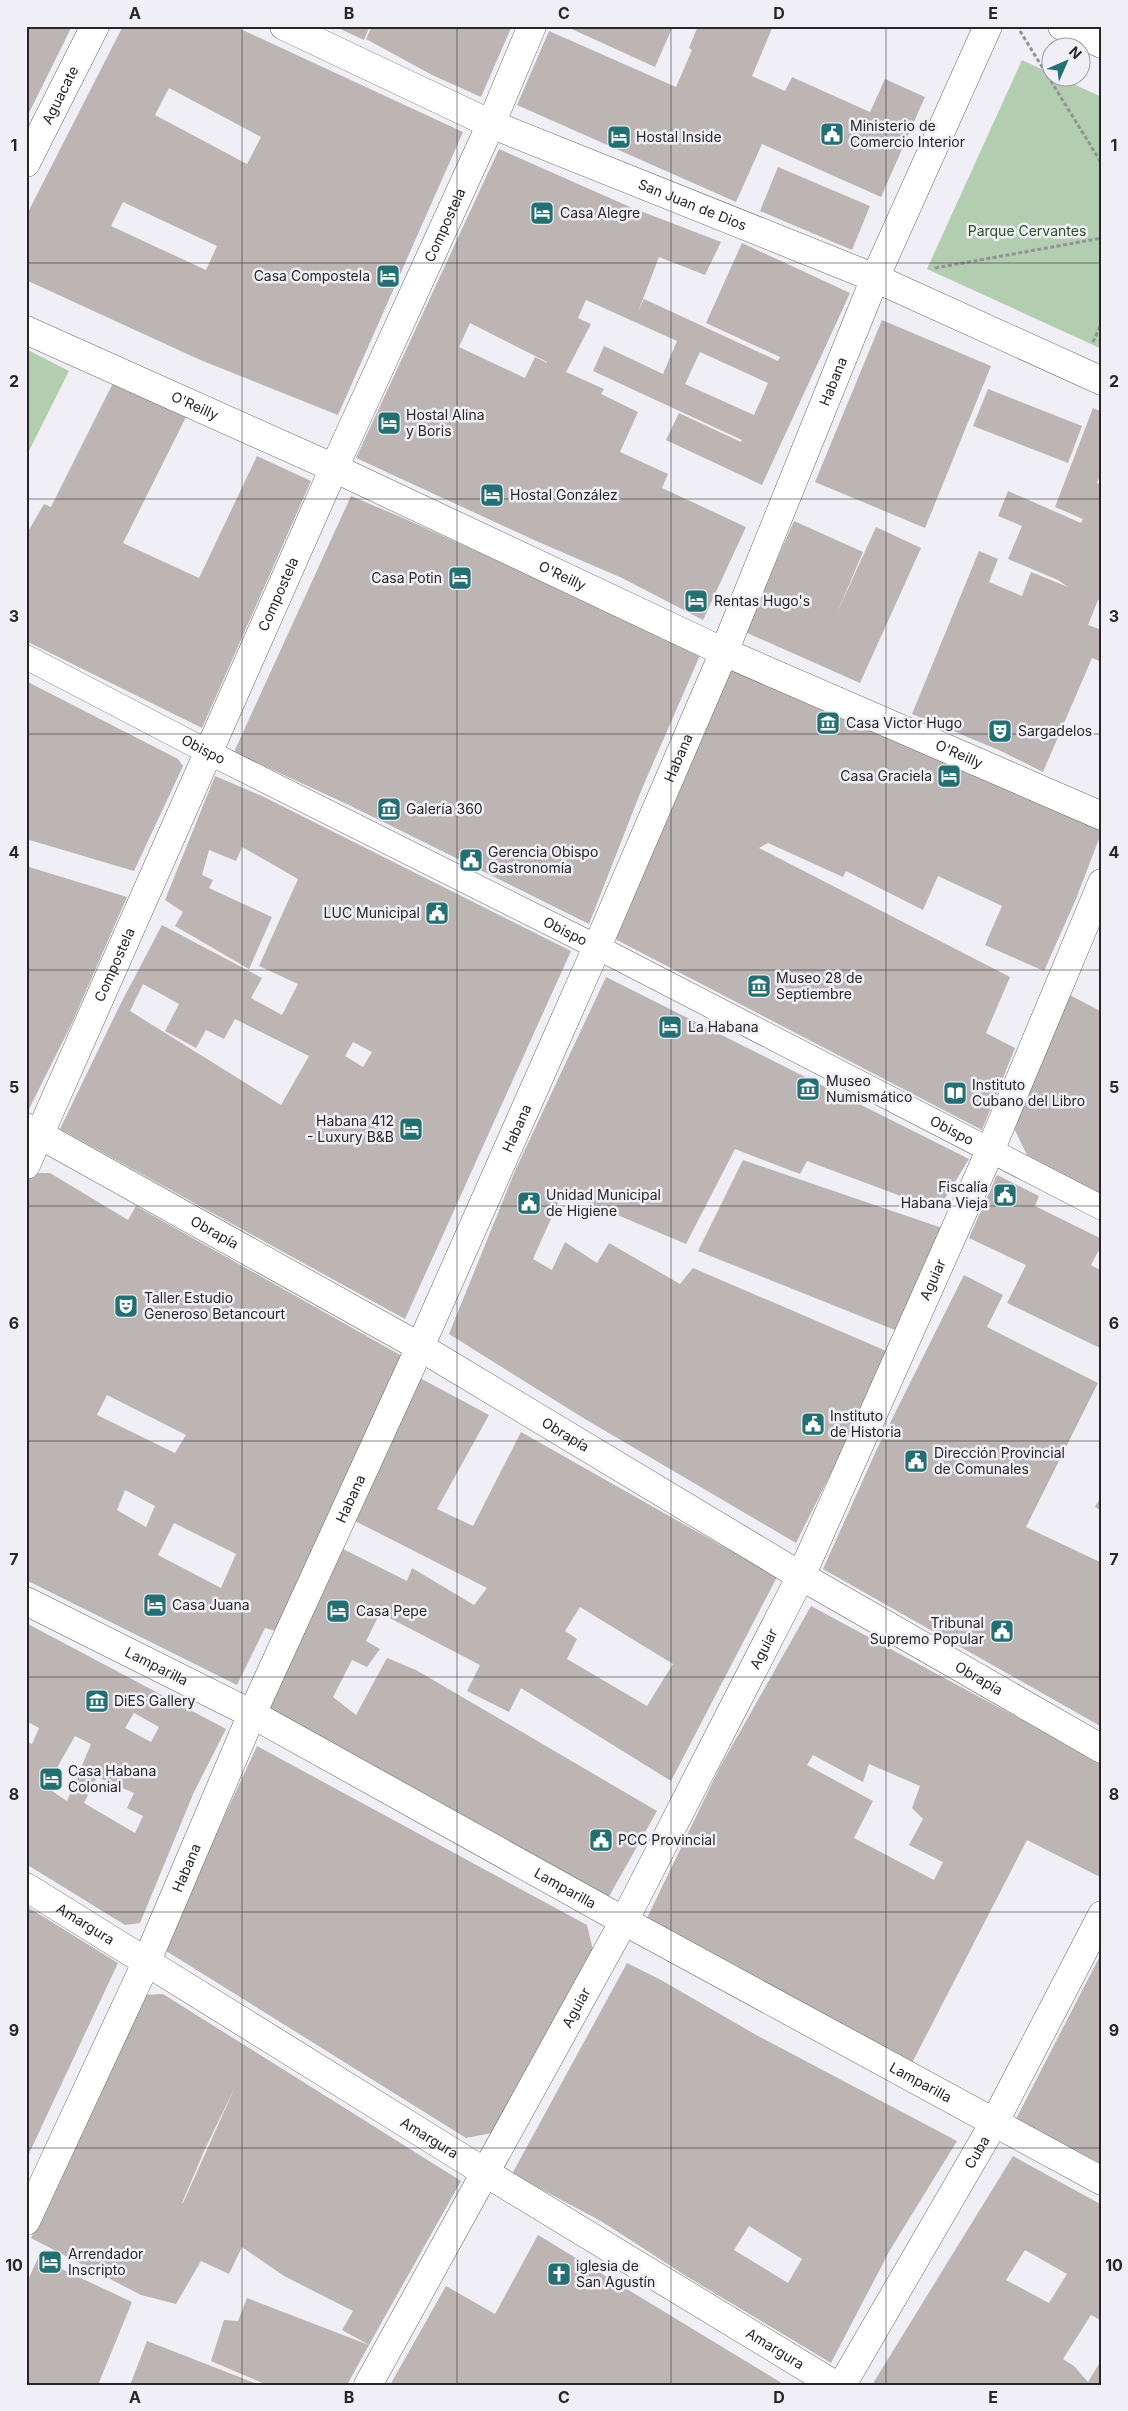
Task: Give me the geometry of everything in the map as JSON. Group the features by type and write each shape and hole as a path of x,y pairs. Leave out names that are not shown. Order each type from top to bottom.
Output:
{"street":[{"name":"Aguacate","path":"26,163 95,26"},
{"name":"San Juan de Dios","path":"284,26 491,124 875,278 1102,380"},
{"name":"Compostela","path":"26,1165 33,1131 208,752 334,468 491,124 532,26"},
{"name":"Habana","path":"26,2222 146,1963 252,1714 420,1347 597,947 724,652 875,278 988,26"},
{"path":"1062,26 1102,44"},
{"name":"O'Reilly","path":"26,330 334,468 724,652 1102,816"},
{"name":"Obispo","path":"26,657 208,752 597,947 1102,1208"},
{"name":"Aguiar","path":"368,2385 624,1922 800,1576 990,1151 1102,883"},
{"name":"Obrapía","path":"33,1131 420,1347 800,1576 1102,1749"},
{"name":"Lamparilla","path":"26,1600 252,1714 624,1922 1102,2181"},
{"name":"Amargura","path":"26,1887 486,2173 835,2385"},
{"name":"Cuba","path":"842,2385 994,2123 1102,1915"}],"path":[{"path":"1018,26 1102,164"},
{"path":"934,268 1102,238"}],"green space":[{"name":"Parque Cervantes","path":"1022,60 1040,68 1040,88 1082,88 1102,97 1102,349 927,269"},
{"path":"26,349 69,371 26,457"}],"building":[{"path":"26,26 72,26 26,119"},
{"path":"123,26 234,26 463,132 338,415 198,359 26,280 26,216","holes":["169,88 261,137 247,164 155,115","123,202 217,246 206,270 111,226"]},
{"path":"334,26 370,26 364,40"},
{"path":"372,26 512,26 481,97 432,75 366,39"},
{"path":"565,26 673,26 655,67"},
{"path":"698,26 773,26 752,76 785,91 792,77 870,112 885,79 925,97 881,197 762,144 736,202 517,105 549,31 676,87 692,50 689,48"},
{"path":"499,149 630,207 721,242 705,275 659,257 638,312 644,299 778,361 780,357 706,323 742,243 850,293 762,485 666,440 679,413 741,442 742,440 593,371 604,346 663,374 677,341 586,300 578,318 591,324 566,372 604,389 601,394 638,412 620,452 668,474 662,488 746,527 703,620 622,578 534,540 356,458","holes":["470,323 547,362 547,363 535,357 525,378 459,347","700,352 768,383 754,415 685,384"]},
{"path":"778,167 870,206 852,250 760,211"},
{"path":"882,320 991,366 925,528 815,482"},
{"path":"115,379 187,415 123,543 199,578 257,456 311,481 202,728 26,641 26,535 44,504 51,507"},
{"path":"988,389 1082,426 1068,463 973,426"},
{"path":"1093,408 1102,412 1102,470 1097,483 1102,485 1102,601 1098,600 1088,625 1102,630 1102,662 1092,658 1043,772 1001,751 912,714 979,551 998,559 989,582 1022,596 1031,572 1068,587 1058,580 1008,559 1022,526 998,516 1008,491 1081,523 1083,519 1055,507"},
{"path":"351,496 701,653 641,791 589,924 351,806 234,752"},
{"path":"794,521 863,552 837,613 876,527 921,548 860,683 745,632"},
{"path":"731,666 1102,831 1076,899 1044,971 985,945 1002,906 938,876 923,910 846,871 843,877 768,843 759,848 1010,977 986,1033 1015,1048 982,1130 615,939"},
{"path":"26,681 178,759 183,766 134,871 26,839"},
{"path":"215,776 264,797 571,951 405,1319 60,1129 120,1005 162,925 262,978 251,998 282,1015 298,984 259,966 298,879 242,847 236,861 209,850 202,875 213,880 209,888 272,917 249,969 175,926 183,912 165,900","holes":["143,984 179,1004 165,1031 196,1048 206,1030 224,1039 235,1019 309,1056 281,1105 130,1011","353,1042 372,1052 363,1067 345,1056"]},
{"path":"26,866 127,897 72,1023 28,1111"},
{"path":"606,977 969,1159 938,1210 807,1161 800,1174 735,1149 686,1244 563,1192 533,1259 552,1270 565,1242 597,1263 609,1243 680,1284 693,1268 891,1353 796,1543 585,1419 449,1334 515,1171"},
{"path":"1066,993 1102,1012 1102,1196 1027,1155 1012,1124"},
{"path":"743,1160 942,1228 900,1332 698,1251"},
{"path":"27,1173 50,1173 128,1220 136,1206 402,1356 280,1632 265,1628 237,1685 26,1580","holes":["107,1395 186,1435 175,1453 97,1415","125,1490 155,1506 146,1527 117,1510","174,1523 236,1554 221,1588 158,1555"]},
{"path":"997,1175 1039,1196 1035,1206 1102,1239 1102,1244 1091,1265 1102,1271 1102,1349 1007,1303 1026,1265 969,1238"},
{"path":"964,1275 1003,1295 987,1327 1098,1383 1026,1527 1102,1563 1102,1727 823,1569 876,1451"},
{"path":"420,1378 489,1415 437,1509 473,1526 521,1432 777,1577 671,1781 521,1688 509,1712 467,1691 480,1665 380,1613 366,1641 380,1649 367,1667 352,1660 333,1697 356,1715 387,1658 416,1670 657,1811 607,1900 266,1707 337,1546 407,1581 412,1568 474,1605 487,1588 353,1520","holes":["580,1607 673,1664 647,1706 567,1659 577,1639 565,1631"]},
{"path":"1102,1495 1102,1511 1095,1507"},
{"path":"811,1606 1102,1763 1102,1878 1027,1840 912,2063 647,1918 720,1767","holes":["813,1755 863,1782 869,1764 920,1786 912,1808 923,1819 909,1845 943,1862 934,1880 854,1838 873,1801 807,1765"]},
{"path":"26,1623 226,1729 194,1792 140,1923 125,1925 26,1864 26,1741 32,1744 39,1728 26,1721","holes":["134,1713 159,1727 151,1742 125,1728","75,1736 91,1744 67,1801 46,1787","97,1777 134,1793 127,1808 143,1816 135,1833 84,1803"]},
{"path":"257,1746 587,1925 593,1950 492,2133 466,2138 163,1949"},
{"path":"26,1906 118,1963 26,2160"},
{"path":"1102,1952 1102,2164 1016,2119"},
{"path":"627,1963 661,1980 758,2036 957,2141 890,2250 831,2363 686,2276 601,2221 512,2174","holes":["749,2226 802,2259 788,2283 734,2250"]},
{"path":"163,1994 461,2181 369,2345 342,2330 353,2311 284,2276 242,2247 229,2274 201,2261 176,2304 141,2295 31,2238 142,1995","holes":["236,2085 183,2203 205,2149"]},
{"path":"1013,2156 1102,2205 1102,2321 1091,2315 1063,2359 1074,2366 1088,2382 1102,2359 1102,2385 872,2385","holes":["1025,2250 1067,2274 1049,2303 1006,2280"]},
{"name":"iglesia de San Agustín","path":"538,2235 785,2385 390,2385 446,2286 495,2314"},
{"path":"38,2258 132,2302 98,2385 26,2385 26,2284"},
{"path":"247,2298 369,2345 347,2385 267,2385 211,2361 224,2320 238,2321"},
{"path":"147,2341 260,2385 130,2385"}],"place":[{"name":"Ministerio de Comercio Interior","path":"832,134"},
{"name":"Hostal Inside","path":"619,137"},
{"name":"Casa Alegre","path":"542,213"},
{"name":"Casa Compostela","path":"388,276"},
{"name":"Hostal Alina y Boris","path":"389,423"},
{"name":"Hostal González","path":"492,495"},
{"name":"Casa Potin","path":"460,578"},
{"name":"Rentas Hugo's","path":"696,601"},
{"name":"Casa Victor Hugo","path":"828,723"},
{"name":"Sargadelos","path":"1000,731"},
{"name":"Casa Graciela","path":"949,776"},
{"name":"Galería 360","path":"389,809"},
{"name":"Gerencia Obispo Gastronomía","path":"471,860"},
{"name":"LUC Municipal","path":"437,913"},
{"name":"Museo 28 de Septiembre","path":"759,986"},
{"name":"La Habana","path":"670,1027"},
{"name":"Museo Numismático","path":"808,1089"},
{"name":"Instituto Cubano del Libro","path":"955,1093"},
{"name":"Habana 412 - Luxury B&B","path":"411,1129"},
{"name":"Fiscalía Habana Vieja","path":"1005,1195"},
{"name":"Unidad Municipal de Higiene","path":"529,1203"},
{"name":"Taller Estudio Generoso Betancourt","path":"126,1306"},
{"name":"Instituto de Historia","path":"813,1424"},
{"name":"Dirección Provincial de Comunales","path":"916,1461"},
{"name":"Casa Juana","path":"155,1605"},
{"name":"Casa Pepe","path":"338,1611"},
{"name":"Tribunal Supremo Popular","path":"1002,1631"},
{"name":"DiES Gallery","path":"97,1701"},
{"name":"Casa Habana Colonial","path":"51,1779"},
{"name":"PCC Provincial","path":"601,1840"},
{"name":"Arrendador Inscripto","path":"50,2262"},
{"name":"iglesia de San Agustín","path":"559,2274"}]}
